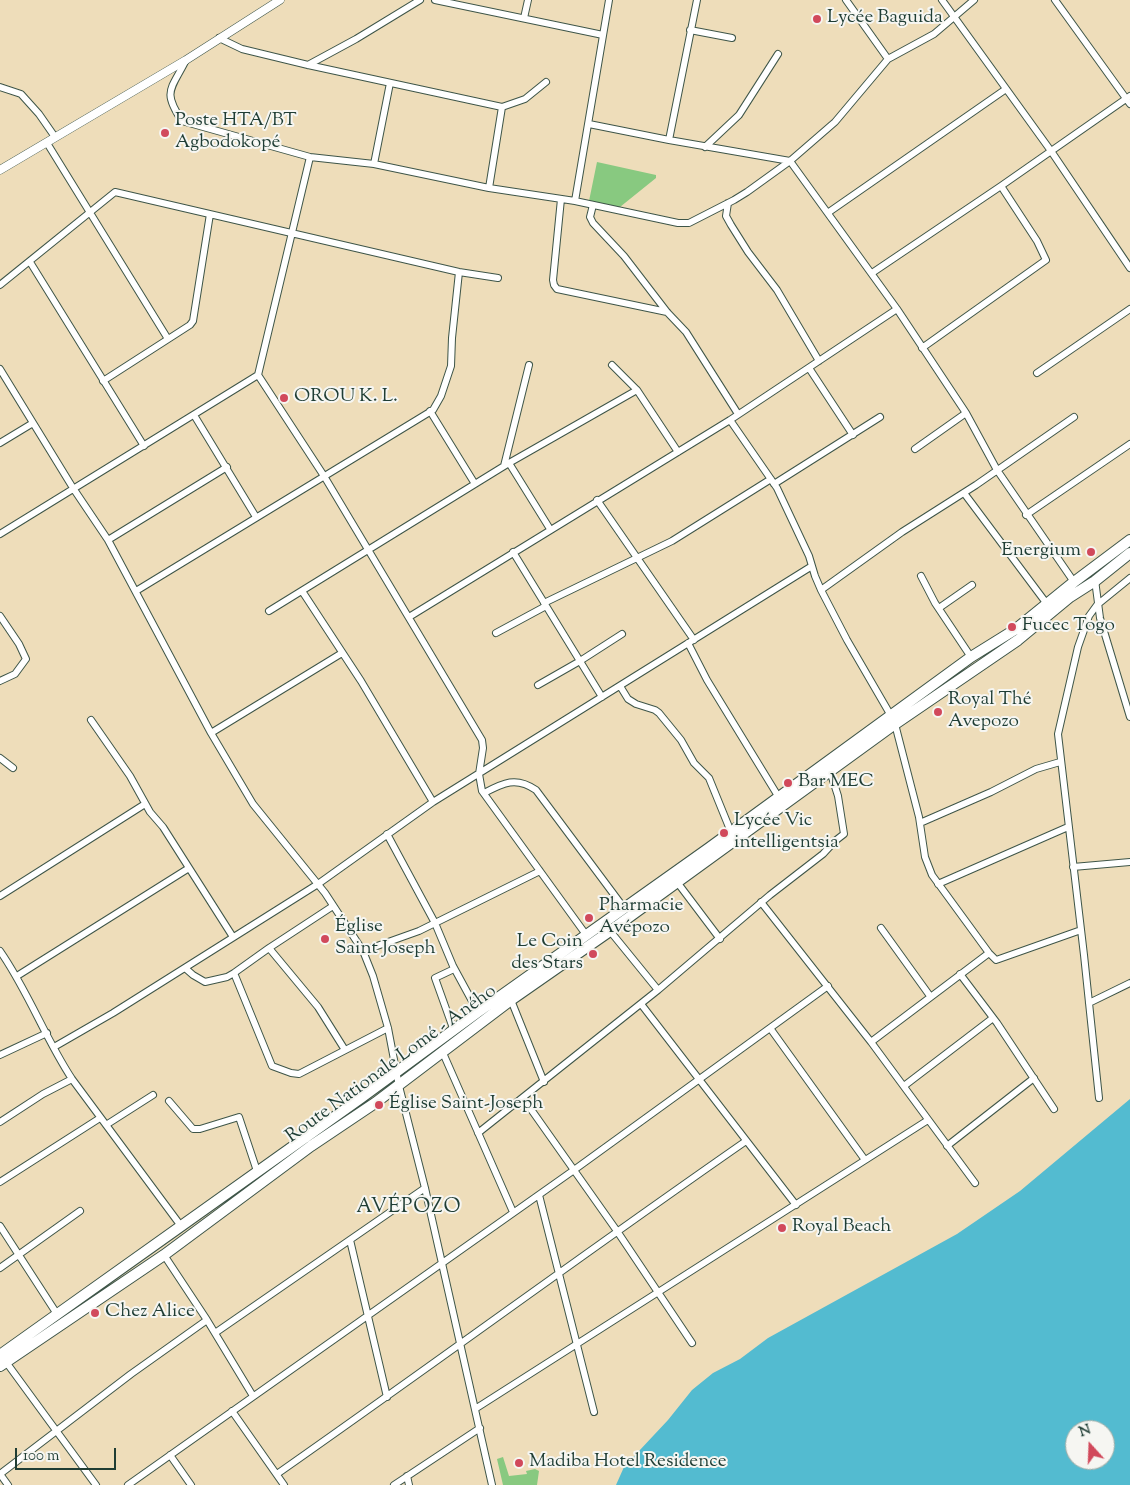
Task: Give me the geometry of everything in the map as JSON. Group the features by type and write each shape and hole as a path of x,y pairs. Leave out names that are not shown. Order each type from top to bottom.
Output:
{"highway":[{"name":"Route Nationale Lomé - Aného","path":"2,1361 57,1314 731,832 890,714 971,657 1016,629 1130,540"},
{"name":"Route Nationale Lomé - Aného","path":"2,1361 164,1254 311,1146 399,1086 511,1000 610,931 895,724 1018,640 1070,597 1095,581 1129,554"}],"street":[{"path":"0,170 186,60 280,0"},
{"path":"308,65 356,39 420,0"},
{"path":"435,0 603,35"},
{"path":"524,18 528,0"},
{"path":"575,200 609,0"},
{"path":"669,140 696,0"},
{"path":"846,0 888,59"},
{"path":"942,0 1051,150 1130,268"},
{"path":"186,60 169,94 170,102 182,121 310,157 374,164 489,188 575,200 678,223 689,223 747,192 790,161 835,122 888,59 934,34 974,0"},
{"path":"872,273 1051,150 1129,100 1055,0"},
{"path":"690,30 732,38"},
{"path":"219,38 242,49 502,107 524,99 546,82"},
{"path":"705,147 739,114 778,54"},
{"path":"374,164 390,83"},
{"path":"0,86 21,94 39,114 55,137"},
{"path":"828,212 1006,88"},
{"path":"489,188 502,107"},
{"path":"589,124 705,147 790,161 897,309 966,413 997,470 1026,515 1074,582"},
{"path":"47,142 168,339"},
{"path":"0,534 258,375 310,157"},
{"path":"922,348 1029,274 1046,260 1037,241 1001,186"},
{"path":"0,285 115,192 459,272 498,278"},
{"path":"561,198 553,280 557,289 667,312"},
{"path":"728,203 726,216 731,225 748,252 777,290 819,361"},
{"path":"593,205 590,217 593,223 628,261 667,312 686,332 738,414"},
{"path":"103,381 190,325 195,317 210,214"},
{"path":"30,262 144,446"},
{"path":"136,591 430,411 441,396 451,366 459,272"},
{"path":"409,617 730,420 897,309"},
{"path":"1037,373 1130,310"},
{"path":"612,365 637,390 678,452"},
{"path":"529,366 506,465 550,529"},
{"path":"809,368 853,435"},
{"path":"0,369 73,488 108,540 211,733 252,804 318,884 363,951 373,976 388,1028 399,1086 426,1188 492,1485"},
{"path":"258,375 324,476 482,740 483,748 479,774 484,793 586,936"},
{"path":"269,611 506,465 637,390"},
{"path":"430,411 475,484"},
{"path":"915,449 966,413"},
{"path":"194,415 256,517"},
{"path":"496,633 545,604 672,541 853,435 880,417"},
{"path":"821,590 902,532 964,493 1074,417"},
{"path":"730,420 772,481 809,556 821,590 847,640 890,714"},
{"path":"0,443 33,423"},
{"path":"1026,515 1130,444"},
{"path":"108,540 227,467"},
{"path":"964,493 1047,604"},
{"path":"597,500 691,641 707,680 778,796"},
{"path":"513,552 602,697"},
{"path":"54,1048 318,884 432,802 812,566"},
{"path":"1088,571 1095,581 1097,605 1130,717"},
{"path":"921,576 971,657"},
{"path":"1099,1098 1058,734 1069,682 1084,629 1097,605 1130,578"},
{"path":"939,608 972,585"},
{"path":"302,591 361,681 432,802"},
{"path":"0,616 26,659 15,674 0,681"},
{"path":"538,685 622,634"},
{"path":"211,733 342,653"},
{"path":"620,686 628,698 636,704 660,713 681,740 694,763 709,778 731,832"},
{"path":"91,720 130,776 145,804 189,868 233,938"},
{"path":"895,724 920,823 928,866 938,884 989,953 996,960 1081,930"},
{"path":"0,758 13,768"},
{"path":"920,823 991,792 1036,769 1060,762"},
{"path":"478,1133 641,1004 720,939 761,902 823,854 844,834 838,796 830,771"},
{"path":"484,793 502,784 517,781 536,790 624,908"},
{"path":"0,896 145,804"},
{"path":"938,884 1068,827"},
{"path":"387,834 435,923 454,969 478,1012"},
{"path":"1073,867 1130,862"},
{"path":"17,976 189,868"},
{"path":"363,951 419,931 540,871"},
{"path":"677,882 720,939"},
{"path":"761,902 871,1042 974,1183"},
{"path":"185,968 205,982 227,977 333,906"},
{"path":"881,928 930,996"},
{"path":"610,931 658,990"},
{"path":"269,948 318,1007 345,1050"},
{"path":"0,951 17,976 54,1048 72,1078 181,1226"},
{"path":"871,1042 989,953"},
{"path":"454,969 435,978 454,1031"},
{"path":"234,973 272,1066 291,1073 299,1074 388,1028"},
{"path":"960,974 993,1018 1054,1109"},
{"path":"1089,1003 1130,983"},
{"path":"128,1485 574,1170 828,986"},
{"path":"511,1000 544,1082"},
{"path":"641,1004 796,1205"},
{"path":"904,1086 993,1018"},
{"path":"770,1028 865,1160"},
{"path":"0,1055 47,1032"},
{"path":"443,1053 514,1212"},
{"path":"0,1122 72,1078"},
{"path":"947,1146 1034,1078"},
{"path":"106,1125 153,1095"},
{"path":"523,1098 617,1231 692,1343"},
{"path":"169,1101 192,1129 196,1130 239,1117 257,1171"},
{"path":"0,1182 100,1118"},
{"path":"475,1408 928,1120"},
{"path":"276,1474 388,1397 746,1140"},
{"path":"215,1333 426,1188"},
{"path":"539,1194 594,1412"},
{"path":"0,1268 80,1211"},
{"path":"0,1226 57,1314"},
{"path":"350,1240 388,1397"},
{"path":"164,1254 253,1396"},
{"path":"8,1485 0,1474 207,1320"},
{"path":"2,1361 96,1485"},
{"path":"232,1412 284,1485"},
{"path":"394,1485 480,1428"},
{"path":"170,1455 191,1485"},
{"path":"407,1476 409,1485"}],"green space":[{"path":"597,162 656,175 656,178 620,207 589,201"},
{"path":"503,1457 509,1476 527,1474 526,1471 535,1469 539,1471 537,1485 503,1485 497,1459"}],"water":[{"path":"1130,1099 1130,1485 616,1485 624,1467 668,1420 692,1390 713,1373 740,1359 768,1338 957,1234 1020,1191"}],"place":[{"name":"Lycée Baguida","path":"817,19"},
{"name":"Poste HTA/BT Agbodokopé","path":"165,133"},
{"name":"OROU K. L.","path":"284,398"},
{"name":"Energium","path":"1091,552"},
{"name":"Fucec Togo","path":"1012,627"},
{"name":"Royal Thé Avepozo","path":"938,712"},
{"name":"Bar MEC","path":"788,783"},
{"name":"Lycée Vic intelligentsia","path":"724,833"},
{"name":"Pharmacie Avépozo","path":"589,918"},
{"name":"Église Saint Joseph","path":"325,939"},
{"name":"Le Coin des Stars","path":"593,954"},
{"name":"Église Saint-Joseph","path":"379,1105"},
{"name":"Royal Beach","path":"782,1228"},
{"name":"Chez Alice","path":"95,1313"},
{"name":"Madiba Hotel Residence","path":"519,1463"}],"district":[{"name":"AVÉPOZO","path":"409,1209"}]}
